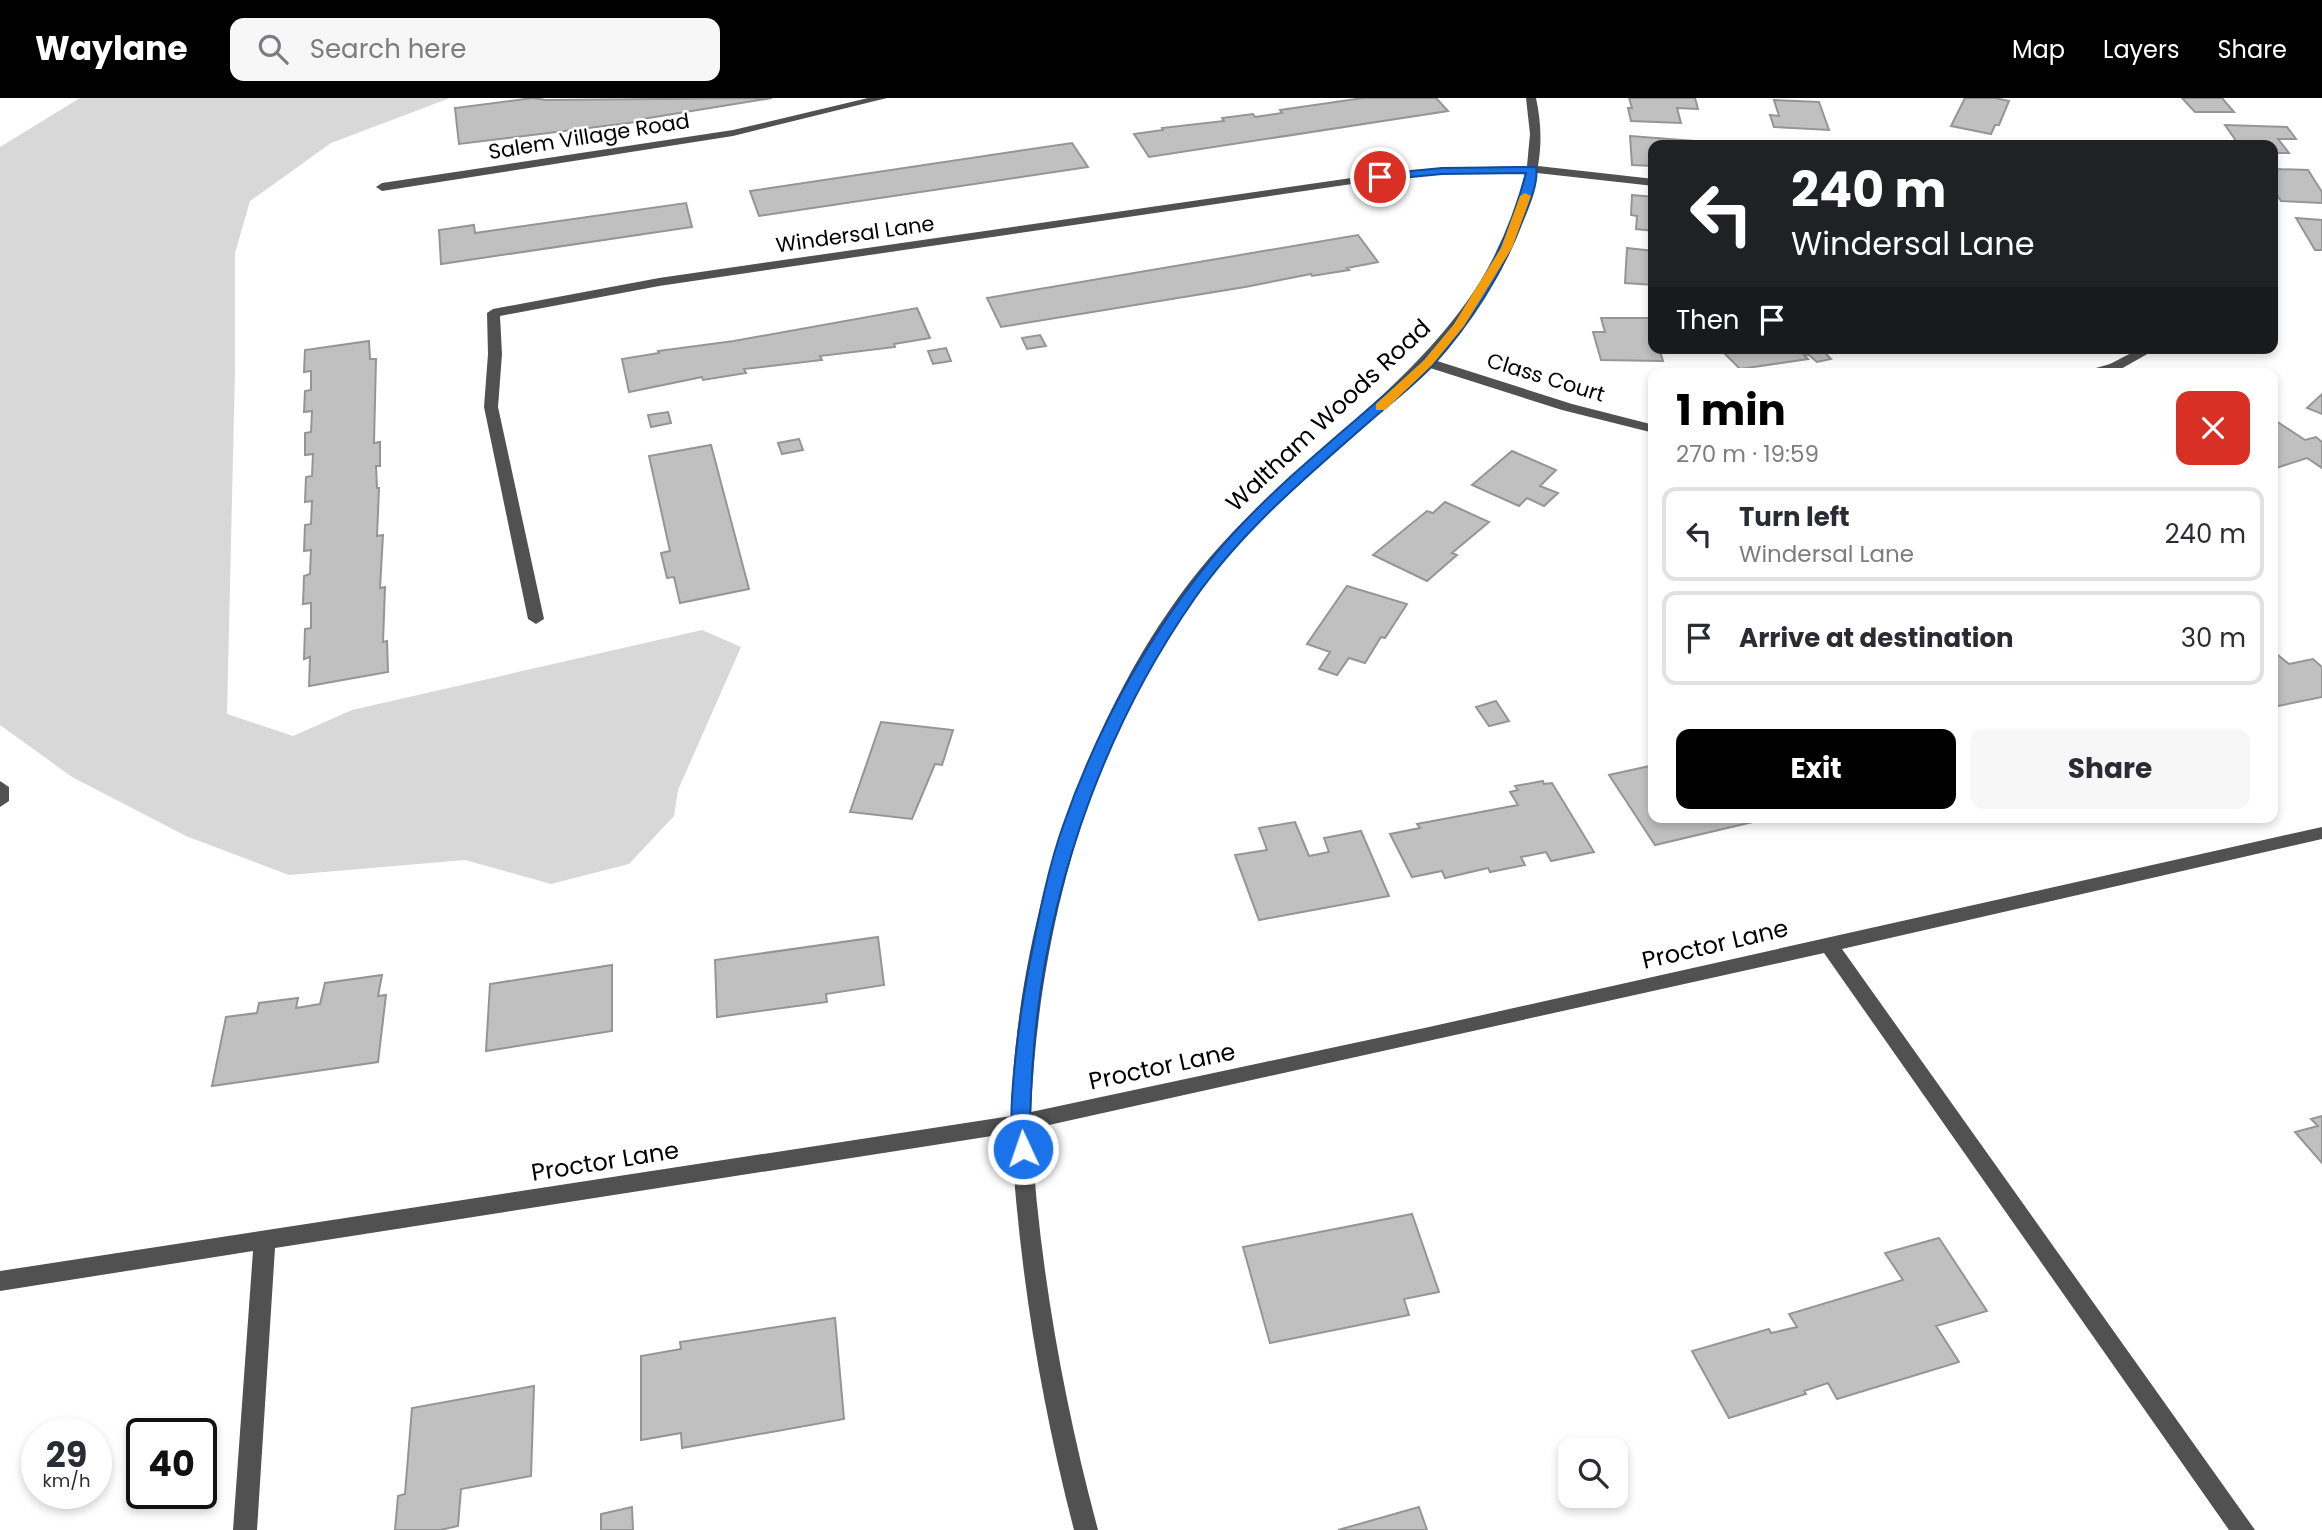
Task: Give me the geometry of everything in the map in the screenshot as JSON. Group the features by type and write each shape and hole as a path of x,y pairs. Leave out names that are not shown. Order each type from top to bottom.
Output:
{"street":[{"name":"Salem Village Road","path":"382,187 733,133 882,98"},
{"name":"Waltham Woods Road","path":"1086,1530 1059,1425 1037,1291 1021,1123 1029,1016 1046,924 1070,827 1107,739 1147,662 1190,595 1234,540 1275,498 1428,363 1458,326 1507,248 1522,211 1532,169 1536,136 1531,98"},
{"path":"1532,169 1648,182"},
{"name":"Windersal Lane","path":"537,619 491,407 495,354 493,313 672,280 1380,177 1442,171 1532,169"},
{"path":"2109,368 2140,354"},
{"name":"Class Court","path":"1428,363 1567,407 1648,427"},
{"path":"0,786 0,801"},
{"name":"Proctor Lane","path":"0,1281 1021,1123 1443,1032 2322,833"},
{"path":"1829,945 2242,1530"},
{"path":"245,1530 265,1240"}],"shaded area":[{"path":"80,98 450,98 331,143 250,201 235,253 227,714 293,736 352,710 702,630 741,647 678,790 674,816 629,864 551,884 465,860 289,875 186,836 72,777 0,725 0,147"}],"building":[{"path":"533,98 772,98 636,120 637,122 459,144 455,108"},
{"path":"1363,98 1436,98 1448,111 1149,157 1134,134 1224,121 1222,118 1282,113 1280,110"},
{"path":"1629,98 1695,98 1698,109 1677,108 1681,123 1631,121 1628,108 1632,108"},
{"path":"1965,98 2009,101 1999,125 1995,125 1991,134 1951,126"},
{"path":"2182,98 2222,98 2234,112 2195,112"},
{"path":"1774,100 1819,102 1829,130 1774,127 1770,115 1779,116"},
{"path":"2225,125 2287,127 2296,139 2278,139 2289,153 2278,153 2278,140 2236,140"},
{"path":"1630,136 1681,140 1648,140 1648,166 1632,165"},
{"path":"1072,143 1088,167 759,216 750,191"},
{"path":"2278,169 2308,170 2322,192 2322,203 2281,201 2278,196"},
{"path":"1632,195 1648,196 1648,230 1636,229 1637,216 1631,215"},
{"path":"686,203 692,227 441,264 439,230 474,225 475,233"},
{"path":"2296,218 2322,220 2322,250 2315,250"},
{"path":"1358,235 1378,262 1347,268 1349,270 1311,274 1001,327 987,298"},
{"path":"1627,248 1648,250 1648,285 1625,283"},
{"path":"917,308 930,338 894,344 895,347 820,356 822,360 744,369 746,373 703,380 702,377 629,392 622,359"},
{"path":"1601,318 1648,318 1648,354 1661,354 1663,361 1601,360 1593,332 1605,332"},
{"path":"1040,335 1046,346 1027,349 1022,338"},
{"path":"369,341 370,359 376,359 374,443 380,442 380,466 376,466 379,488 377,536 383,535 380,588 385,587 383,642 387,641 388,672 309,686 310,657 304,659 305,629 311,628 311,603 303,604 304,576 310,574 311,550 304,551 305,525 311,524 312,501 305,502 306,477 312,476 313,454 305,455 305,433 311,432 312,411 304,412 305,391 311,390 311,371 304,372 305,350"},
{"path":"946,348 951,361 933,364 928,351"},
{"path":"1725,354 1826,354 1831,359 1817,362 1809,355 1804,355 1808,359 1739,368"},
{"path":"2322,394 2322,414 2307,408"},
{"path":"668,412 671,423 651,427 648,415"},
{"path":"2278,422 2305,440 2316,437 2322,442 2322,468 2307,458 2278,467"},
{"path":"799,439 803,450 782,454 778,443"},
{"path":"711,445 749,589 680,603 674,577 667,578 661,553 670,551 649,456"},
{"path":"1512,451 1556,470 1540,486 1558,493 1544,506 1527,498 1519,506 1472,485"},
{"path":"1445,502 1489,522 1452,553 1457,555 1427,581 1373,555 1427,511 1433,513"},
{"path":"1347,586 1407,604 1365,663 1349,658 1337,675 1319,669 1330,652 1307,644"},
{"path":"2278,655 2289,664 2313,659 2322,667 2322,697 2278,706"},
{"path":"1496,701 1509,721 1489,726 1476,707"},
{"path":"881,722 953,730 942,765 935,764 912,819 850,812"},
{"path":"1648,766 1648,823 1748,823 1655,845 1609,775"},
{"path":"1543,781 1544,784 1552,783 1594,852 1551,861 1546,852 1521,857 1525,865 1490,872 1488,868 1445,878 1442,871 1412,877 1390,834 1420,828 1417,824 1518,805 1510,792 1518,790 1515,786"},
{"path":"1295,822 1309,856 1329,852 1324,838 1361,831 1389,896 1259,920 1235,855 1267,850 1259,828"},
{"path":"878,937 884,985 826,994 827,1002 717,1017 715,960"},
{"path":"612,965 612,1031 486,1051 490,984"},
{"path":"382,975 378,996 386,995 378,1062 212,1086 226,1017 257,1013 259,1003 298,998 296,1008 320,1004 325,983"},
{"path":"2322,1116 2322,1163 2295,1132 2318,1126 2311,1119"},
{"path":"1412,1214 1439,1292 1404,1299 1409,1315 1270,1343 1243,1247"},
{"path":"1939,1238 1987,1311 1936,1326 1959,1362 1837,1399 1828,1383 1804,1391 1806,1394 1729,1418 1692,1351 1769,1329 1771,1333 1797,1327 1789,1314 1903,1280 1885,1253"},
{"path":"835,1318 844,1419 682,1448 681,1433 641,1440 641,1356 681,1349 680,1342"},
{"path":"534,1386 531,1476 461,1489 458,1526 440,1530 395,1530 398,1496 405,1494 412,1408"},
{"path":"632,1507 633,1530 601,1530 601,1514"},
{"path":"1419,1507 1427,1530 1338,1530"}],"slow traffic":[{"path":"1380,407 1428,363 1458,326 1507,248 1525,196"}],"route":[{"path":"1023,1149 1021,1123 1029,1016 1046,924 1070,827 1107,739 1147,662 1190,595 1234,540 1275,498 1428,363 1458,326 1507,248 1522,211 1532,169 1442,171 1380,177"}]}
